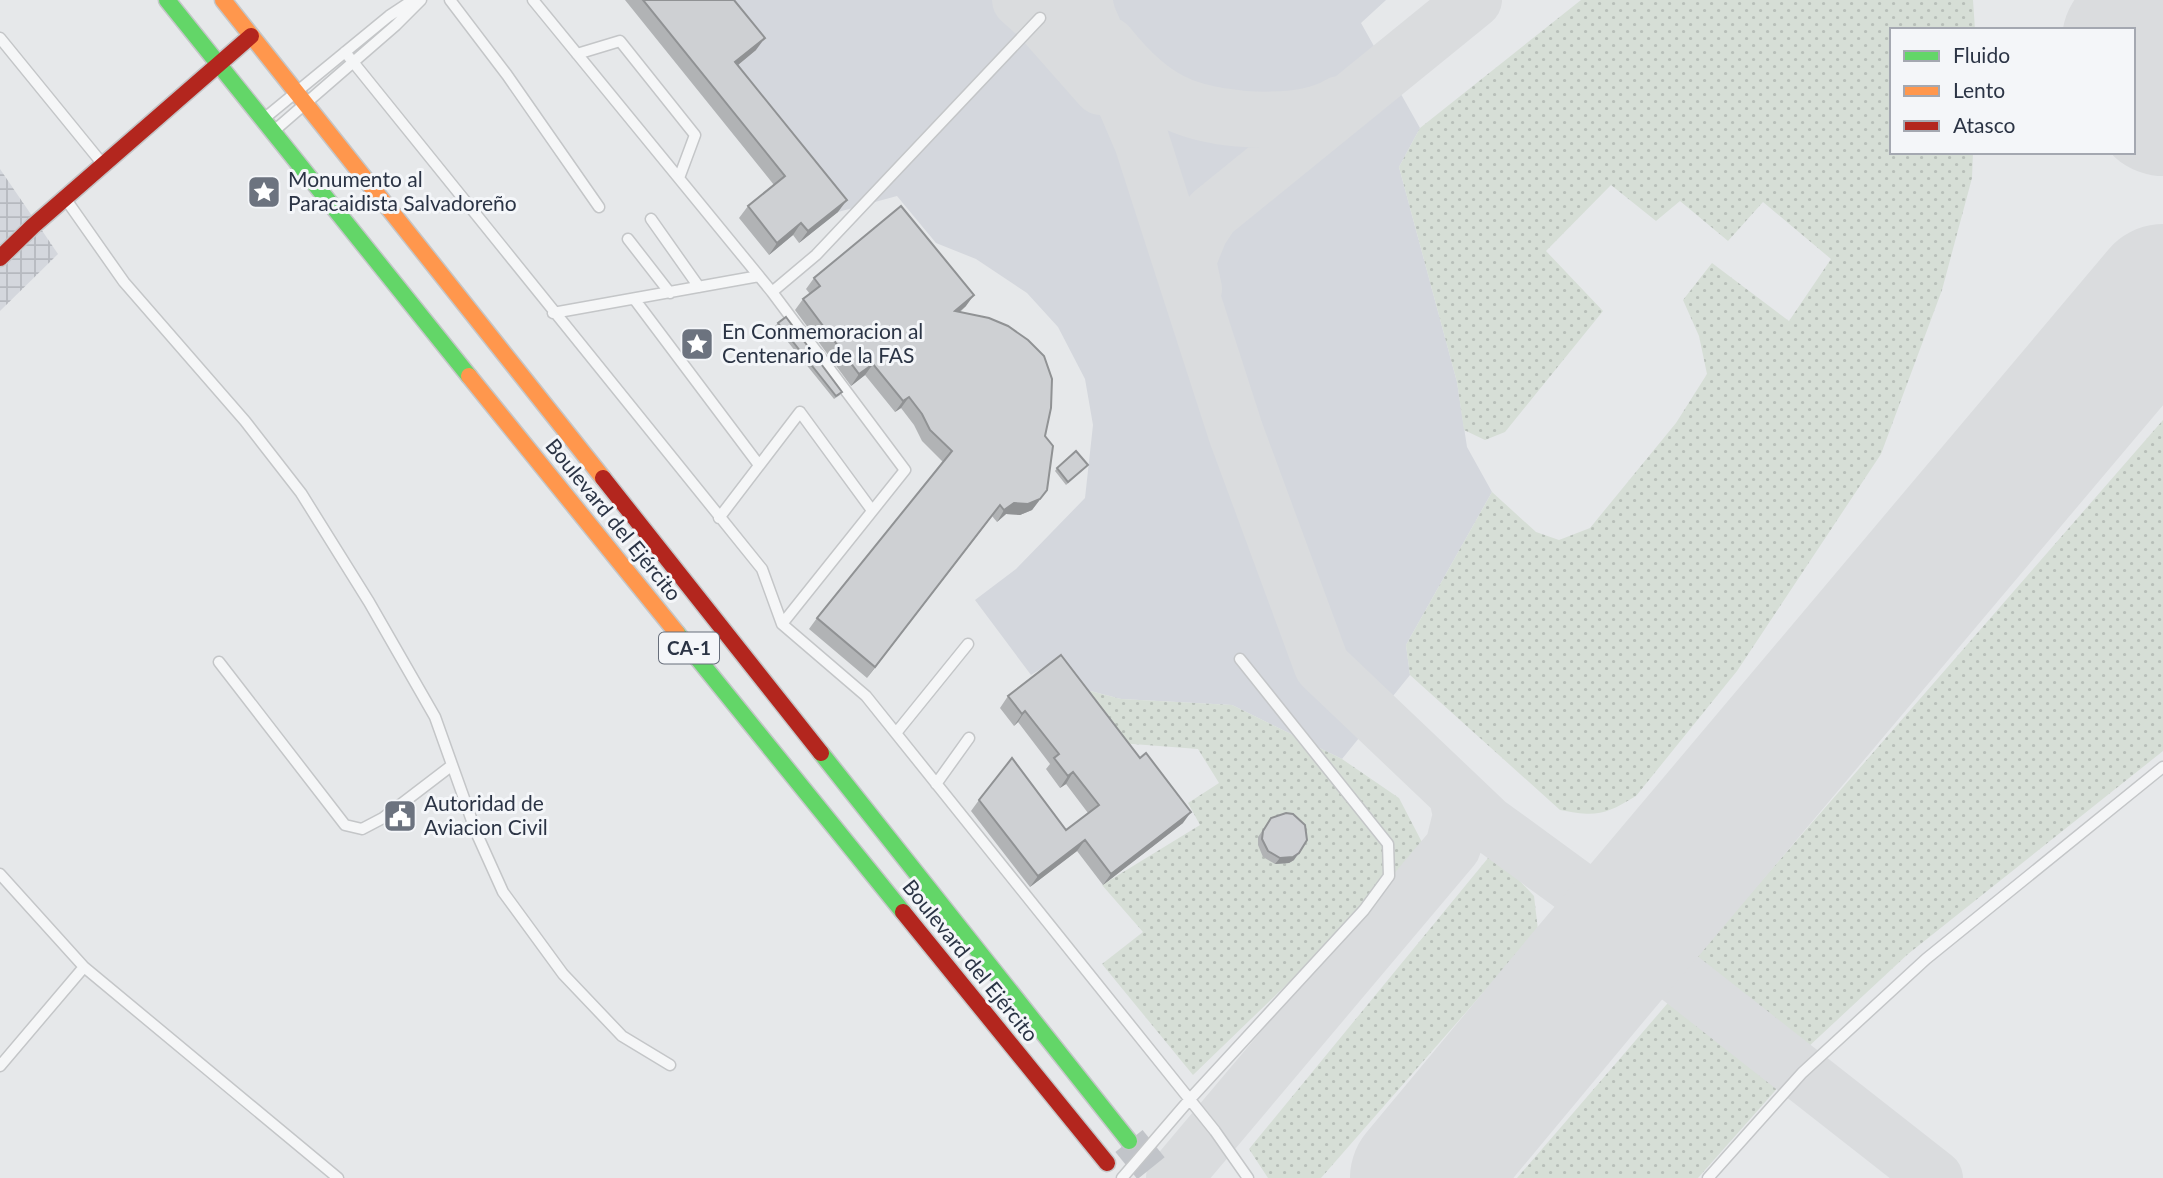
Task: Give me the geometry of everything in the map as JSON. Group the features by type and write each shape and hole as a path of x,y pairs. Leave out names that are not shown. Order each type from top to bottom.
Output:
{"main road":[{"name":"Boulevard del Ejército","path":"167,0 1107,1163"},
{"name":"Boulevard del Ejército","path":"223,0 1129,1141"},
{"path":"0,258 251,36"}],"lane":[{"path":"267,126 300,98 345,52 413,0"},
{"path":"267,126 300,98 353,62 397,25 421,0"},
{"path":"450,0 507,75 599,207"},
{"path":"533,0 772,292 905,470 871,509 782,624"},
{"path":"772,292 816,255 1040,18"},
{"path":"0,38 103,165"},
{"path":"577,54 620,41 695,135 679,178"},
{"path":"345,52 762,569 782,624 866,696 1190,1099 1248,1178"},
{"path":"65,198 124,282 245,421 301,493 369,602 435,717 476,832 503,892 555,964 621,1035 670,1065"},
{"path":"651,219 699,287"},
{"path":"628,239 670,293"},
{"path":"553,313 759,276"},
{"path":"635,300 758,465"},
{"path":"719,518 800,412 871,509"},
{"path":"896,733 968,645"},
{"path":"1122,1178 1190,1099 1364,910 1389,876 1388,844 1240,659"},
{"path":"219,662 345,825 362,829 383,818 451,766"},
{"path":"936,784 969,738"},
{"path":"1708,1178 1802,1073 1926,959 2163,767"},
{"path":"0,874 83,967 338,1178"},
{"path":"0,1066 83,967"}],"shaded area":[{"path":"716,0 1386,0 1361,23 1420,128 1399,167 1457,382 1467,447 1492,492 1406,645 1410,675 1342,759 1232,705 1121,699 1071,686 1052,662 1031,675 975,600 1016,569 1085,498 1093,425 1085,379 1058,327 1027,293 976,259 936,243 897,196 838,212 727,74"},
{"path":"1581,0 1973,0 1975,28 1890,28 1890,154 1973,154 1972,178 1942,290 1881,454 1737,671 1636,796 1608,811 1592,814 1560,810 1410,675 1406,645 1492,492 1536,532 1559,540 1590,528 1676,423 1707,374 1699,336 1683,300 1712,263 1789,321 1831,259 1763,202 1728,241 1680,201 1656,221 1611,185 1546,251 1603,311 1505,432 1485,440 1464,430 1457,382 1399,167 1420,128"},
{"path":"0,169 58,254 0,311"},
{"path":"2163,420 2163,751 1908,954 1807,1048 1695,957"},
{"path":"1071,686 1121,699 1232,705 1342,759 1399,798 1426,850 1193,1075 1102,964 1143,932 1102,885 1200,825 1188,803 1219,783 1198,749 1120,743"},
{"path":"1493,852 1534,896 1538,930 1321,1178 1268,1178 1249,1149"},
{"path":"1673,997 1782,1083 1698,1178 1517,1178"}],"building":[{"path":"643,0 734,0 765,38 735,62 847,200 808,231 801,223 777,243 748,206 785,176"},
{"path":"901,206 974,295 955,311 989,318 1008,326 1044,356 1052,379 1051,408 1045,436 1053,446 1047,490 1040,499 1028,504 1014,503 1004,510 1000,505 875,667 817,618 952,451 930,430 909,397 903,401 873,364 859,374 803,299 820,286 814,278"},
{"path":"786,317 842,392 836,396 778,323"},
{"path":"1076,451 1088,465 1068,482 1057,468"},
{"path":"1061,655 1140,758 1146,753 1191,812 1111,874 1085,840 1038,876 979,800 1012,758 1066,830 1099,805 1073,772 1068,776 1054,758 1059,754 1025,711 1022,714 1008,696"},
{"path":"1286,813 1293,814 1305,825 1307,840 1293,857 1280,858 1268,851 1262,839 1263,831 1271,818"}],"taxiway":[{"path":"1020,0 1040,18 1101,87"},
{"path":"1084,0 1088,16 1142,142 1236,433 1322,666 1487,823 1583,893 1603,901 1623,902 1673,876"},
{"path":"1194,289 1188,261 1200,231 1212,213 1474,0"},
{"path":"1108,45 1132,72 1161,95 1182,106 1218,116 1284,119 1324,111 1340,104"},
{"path":"1174,1178 1453,847 1461,815 1457,797"},
{"path":"1583,893 1595,913 1601,936 1599,956 1584,982"},
{"path":"1624,934 1935,1178"}],"runway":[{"path":"2135,44 2163,105"},
{"path":"1421,1178 2163,295"}],"tunnel":[{"path":"1129,1141 1159,1178"}],"traffic: fast":[{"path":"167,0 469,376"},
{"path":"677,633 903,912"},
{"path":"821,753 1129,1141"}],"traffic: slow":[{"path":"223,0 603,478"},
{"path":"469,376 677,633"}],"traffic: jam":[{"path":"0,258 33,226 251,36"},
{"path":"603,478 821,753"},
{"path":"903,912 1107,1163"}],"place":[{"name":"Monumento al Paracaidista Salvadoreño","path":"264,192"},
{"name":"En Conmemoracion al Centenario de la FAS","path":"697,344"},
{"name":"Autoridad de Aviacion Civil","path":"400,816"}]}
